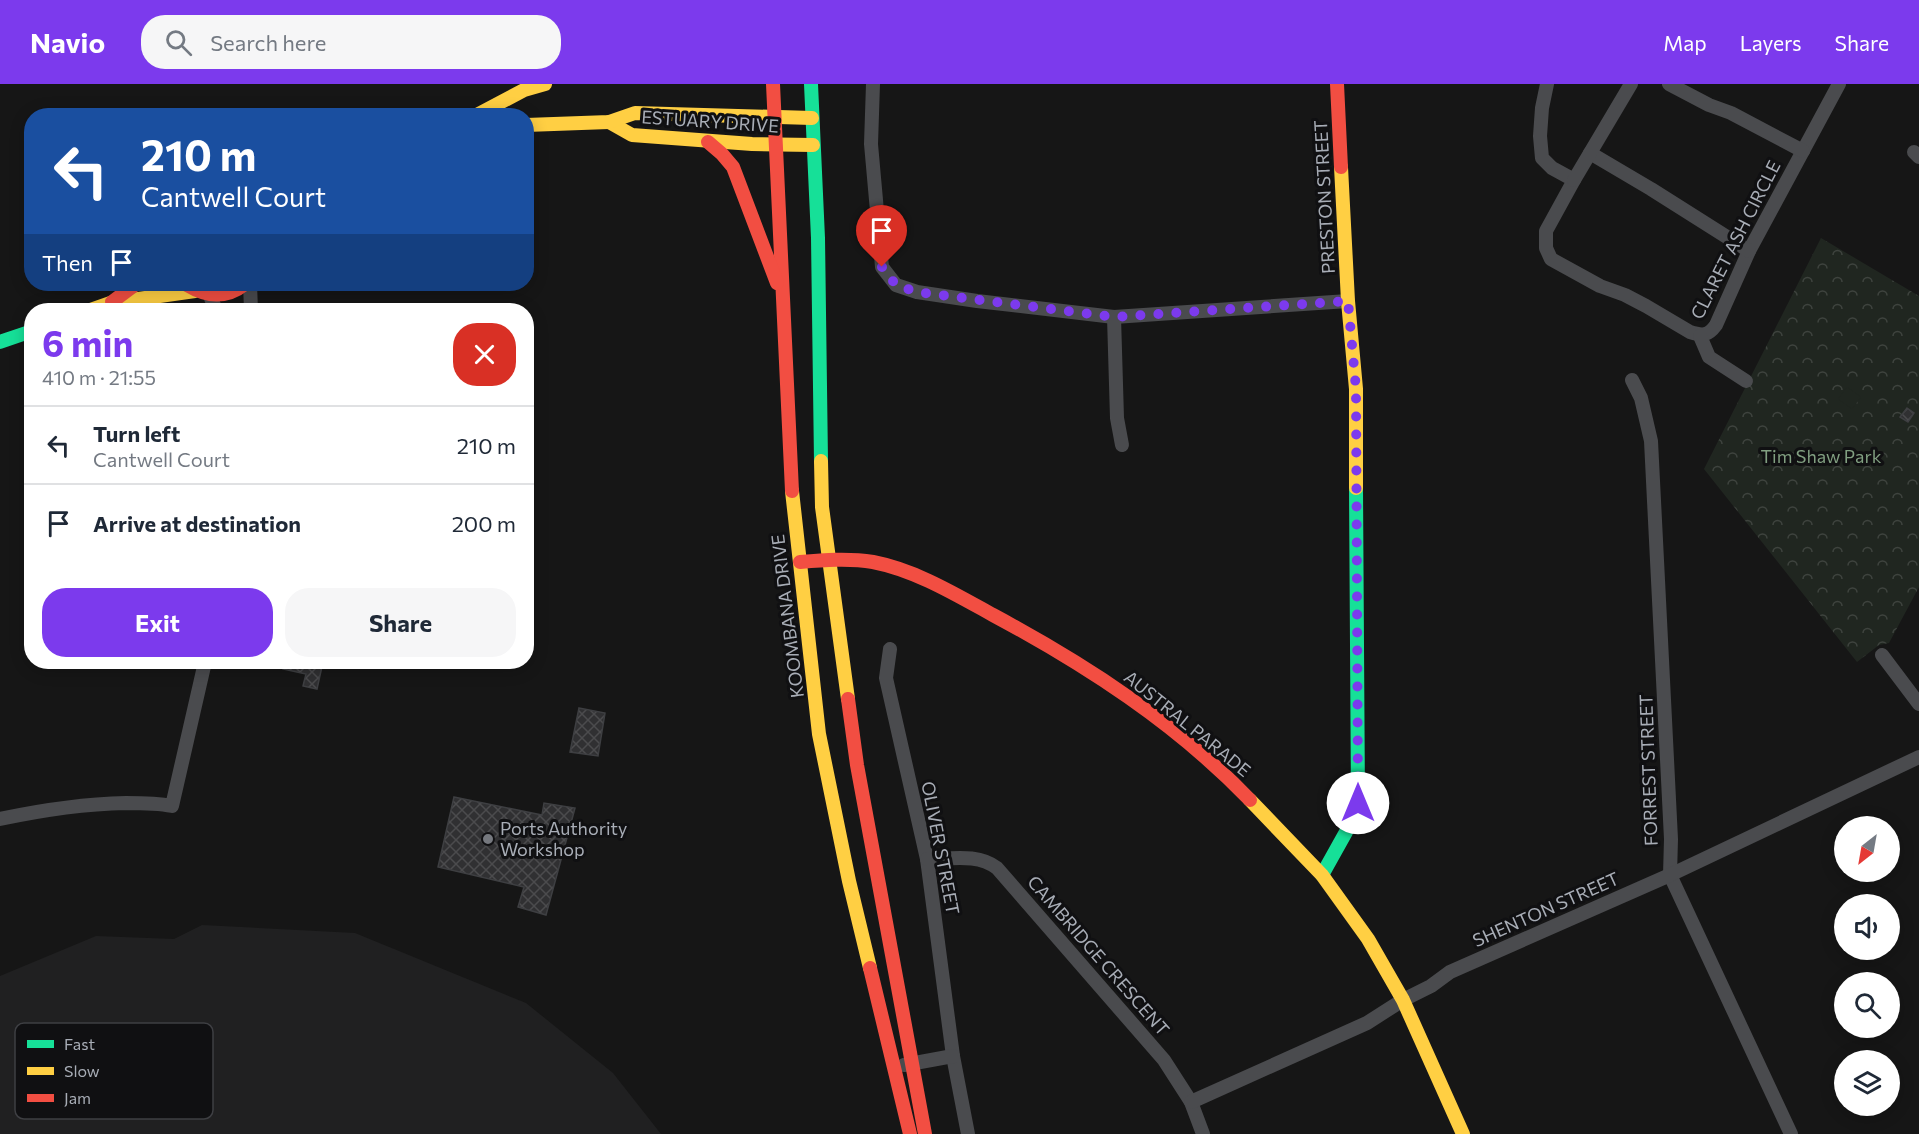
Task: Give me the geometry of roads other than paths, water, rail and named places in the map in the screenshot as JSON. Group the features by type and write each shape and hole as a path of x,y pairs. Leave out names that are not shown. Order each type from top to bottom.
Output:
{"main road":[{"path":"491,108 525,90 545,84"},
{"name":"KOOMBANA DRIVE","path":"773,84 793,507 821,745 849,881 910,1134"},
{"path":"811,84 818,238 822,507 857,765 910,1063 925,1134"},
{"name":"PRESTON STREET","path":"1322,875 1346,832 1358,803 1356,389 1348,301 1337,84"},
{"name":"ESTUARY DRIVE","path":"534,125 609,122 635,113 812,118"},
{"name":"ESTUARY DRIVE","path":"609,122 632,135 708,142 813,145"},
{"path":"708,142 734,167 783,298"},
{"path":"110,303 126,291"},
{"path":"110,303 170,291"},
{"path":"199,291 210,296 225,295 234,291"},
{"path":"0,342 24,334"},
{"name":"AUSTRAL PARADE","path":"800,562 830,560 872,562 944,588 1065,655 1117,688 1223,772 1322,875 1368,939 1403,1000 1463,1134"}],"street":[{"path":"873,84 871,144 882,267 896,285 917,292 977,301 1114,317 1348,301"},
{"path":"1547,84 1540,136 1542,158 1552,168 1574,180 1631,84"},
{"path":"1669,84 1709,105 1731,113 1803,152"},
{"name":"CLARET ASH CIRCLE","path":"1574,180 1546,231 1546,248 1551,259 1580,277 1625,295 1690,332 1700,336 1709,334 1716,325 1749,251 1839,84"},
{"path":"1590,153 1749,251"},
{"path":"210,296 213,303"},
{"path":"1114,317 1118,418 1122,445"},
{"path":"1700,336 1709,357 1746,381"},
{"name":"FORREST STREET","path":"1632,380 1641,398 1651,441 1671,839 1670,875 1791,1134"},
{"name":"OLIVER STREET","path":"890,649 886,678 927,859 953,1056 968,1134"},
{"path":"1882,655 1919,704"},
{"path":"0,819 31,812 93,804 157,803 172,806 204,669"},
{"name":"SHENTON STREET","path":"1191,1102 1367,1023 1403,1000 1431,986 1450,972 1670,875 1919,757"},
{"name":"CAMBRIDGE CRESCENT","path":"927,859 973,858 988,861 997,868 1164,1060 1191,1102 1203,1134"},
{"path":"893,1067 953,1056"}],"place":[{"name":"Ports Authority Workshop","path":"488,839"}],"park label":[{"name":"Tim Shaw Park","path":"1821,457"}]}
